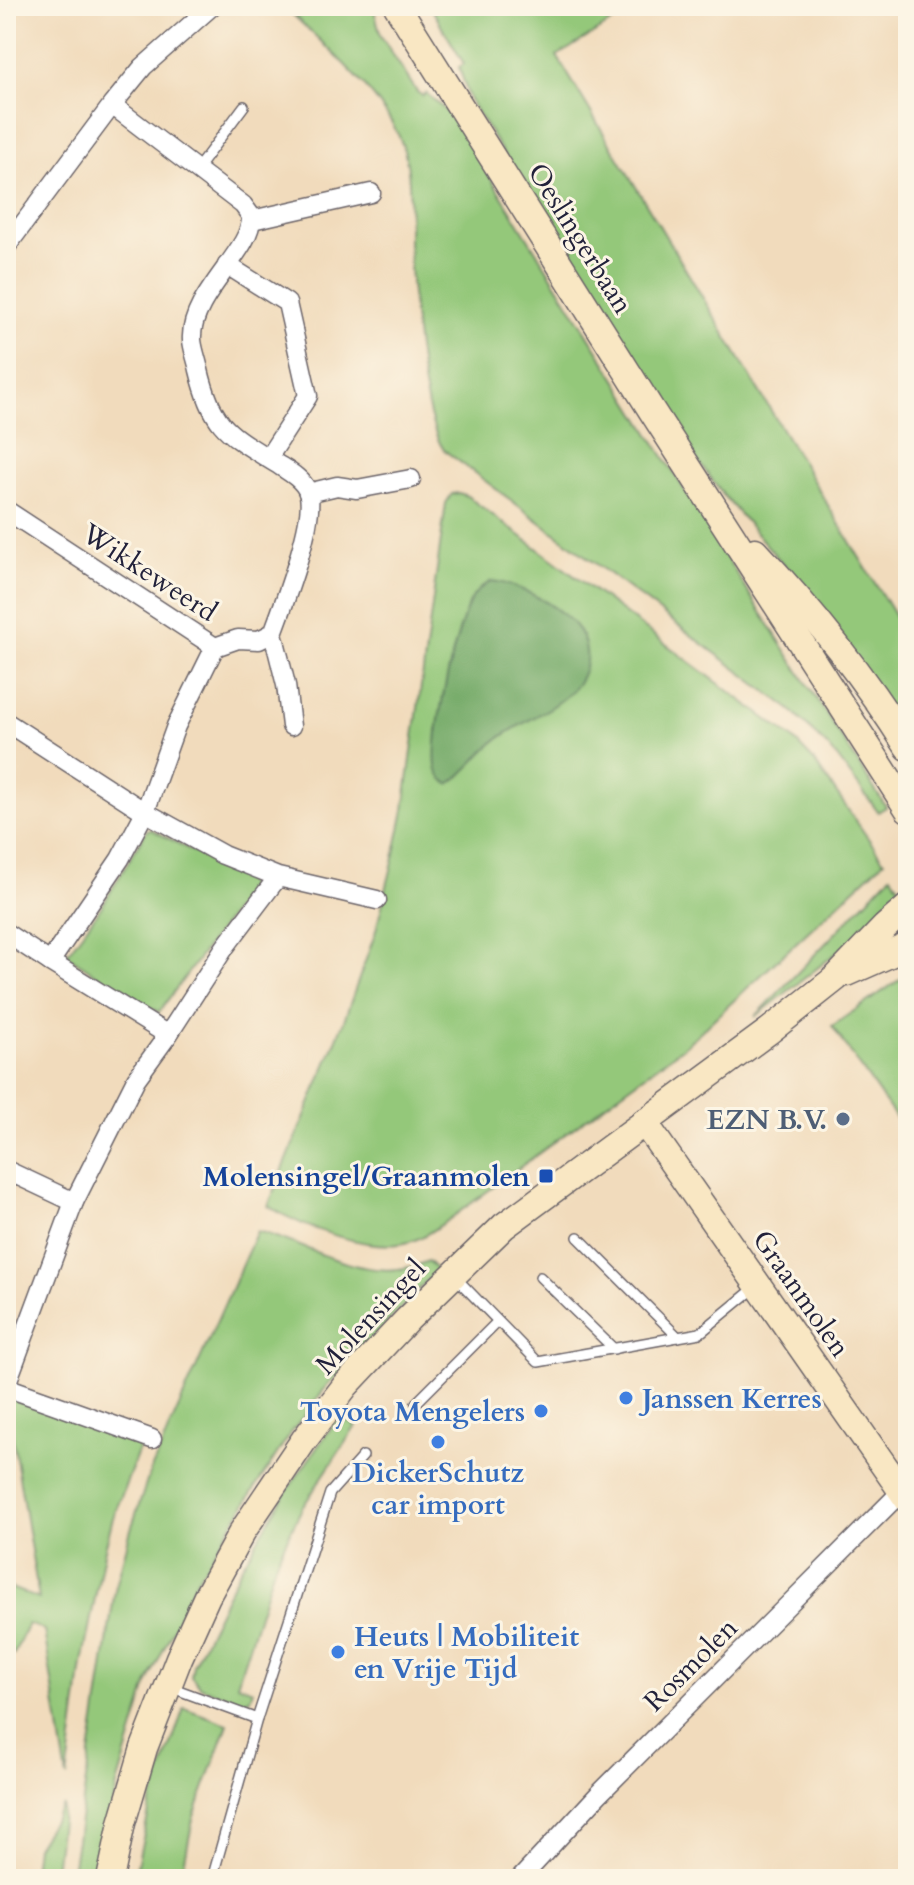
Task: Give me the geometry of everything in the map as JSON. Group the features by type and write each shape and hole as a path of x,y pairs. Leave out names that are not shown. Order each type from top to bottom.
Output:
{"street":[{"path":"6,247 112,105 164,47 212,6"},
{"name":"Oeslingerbaan","path":"397,6 908,809"},
{"path":"112,105 243,205 252,220 248,233 196,314 192,340 210,410 220,424 292,473 308,493 304,535 273,633 286,685 291,726"},
{"path":"252,220 371,193"},
{"path":"227,265 287,303 308,396 268,458"},
{"path":"308,493 337,486 357,489 411,479"},
{"name":"Oeslingerbaan","path":"712,504 808,608 875,697 908,747"},
{"name":"Wikkeweerd","path":"6,510 215,647 238,639 259,640 273,633"},
{"path":"50,962 120,859 145,812 176,726 215,647"},
{"path":"6,722 145,812 223,855 278,877 377,900"},
{"path":"152,1439 6,1386 74,1202 136,1079 225,947 278,877"},
{"name":"Molensingel","path":"110,1879 136,1773 167,1686 224,1561 304,1440 346,1385 452,1275 516,1216 836,978 908,907"},
{"path":"6,933 168,1035"},
{"name":"Molensingel","path":"836,978 908,946"},
{"name":"Graanmolen","path":"644,1122 905,1495"},
{"path":"6,1170 74,1202"},
{"name":"Rosmolen","path":"520,1879 598,1795 905,1495"}],"lane":[{"path":"197,169 244,106"},
{"path":"578,1237 678,1337"},
{"path":"452,1275 538,1362 700,1333 758,1285"},
{"path":"540,1277 614,1349"},
{"path":"416,1403 497,1322"},
{"path":"212,1879 257,1719 330,1493 363,1456"},
{"path":"167,1686 257,1719"}],"green space":[{"path":"284,6 373,6 381,36 417,92 423,96 426,93 452,116 743,584 886,807 878,812 833,752 791,710 444,450 429,410 418,350 410,261 409,183 404,150 396,130 369,92"},
{"path":"430,6 638,6 557,56 908,638 908,734 816,602 724,496 697,460 470,101 459,67 464,64"},
{"path":"452,494 467,496 792,738 814,761 884,861 686,1045 447,1221 415,1240 399,1244 360,1242 319,1230 268,1206 342,1026 375,934 404,810 446,503","holes":["437,730 509,731 482,751 459,777 438,773"]},
{"path":"492,581 529,593 563,614 582,636 586,660 577,684 568,694 498,739 449,784 438,773 436,757 445,686 464,615 477,592"},
{"path":"151,829 245,879 248,884 246,894 159,1012 66,955 102,906 147,830"},
{"path":"891,875 902,890 895,898 899,904 755,1017"},
{"path":"908,974 908,1135 832,1026"},
{"path":"257,1231 363,1267 385,1270 428,1261 437,1270 327,1386 287,1438 195,1583 147,1684 117,1785 97,1879 71,1879 115,1590 131,1529 150,1472"},
{"path":"6,1397 141,1444 112,1521 104,1553 82,1663 67,1778 44,1630 28,1624 14,1654 6,1650 6,1586 39,1599"},
{"path":"345,1420 356,1426 302,1508 276,1561 237,1684 253,1690 250,1698 243,1702 201,1687 191,1676 193,1665 238,1573 286,1492 335,1422"},
{"path":"184,1708 228,1724 193,1819 181,1879 134,1879 152,1798"},
{"path":"63,1805 54,1879 32,1879 36,1847"}],"place":[{"name":"EZN B.V.","path":"843,1119"},
{"name":"Molensingel/Graanmolen","path":"546,1176"},
{"name":"Janssen Kerres","path":"626,1398"},
{"name":"Toyota Mengelers","path":"541,1411"},
{"name":"DickerSchutz car import","path":"438,1442"},
{"name":"Heuts | Mobiliteit en Vrije Tijd","path":"338,1652"}]}
